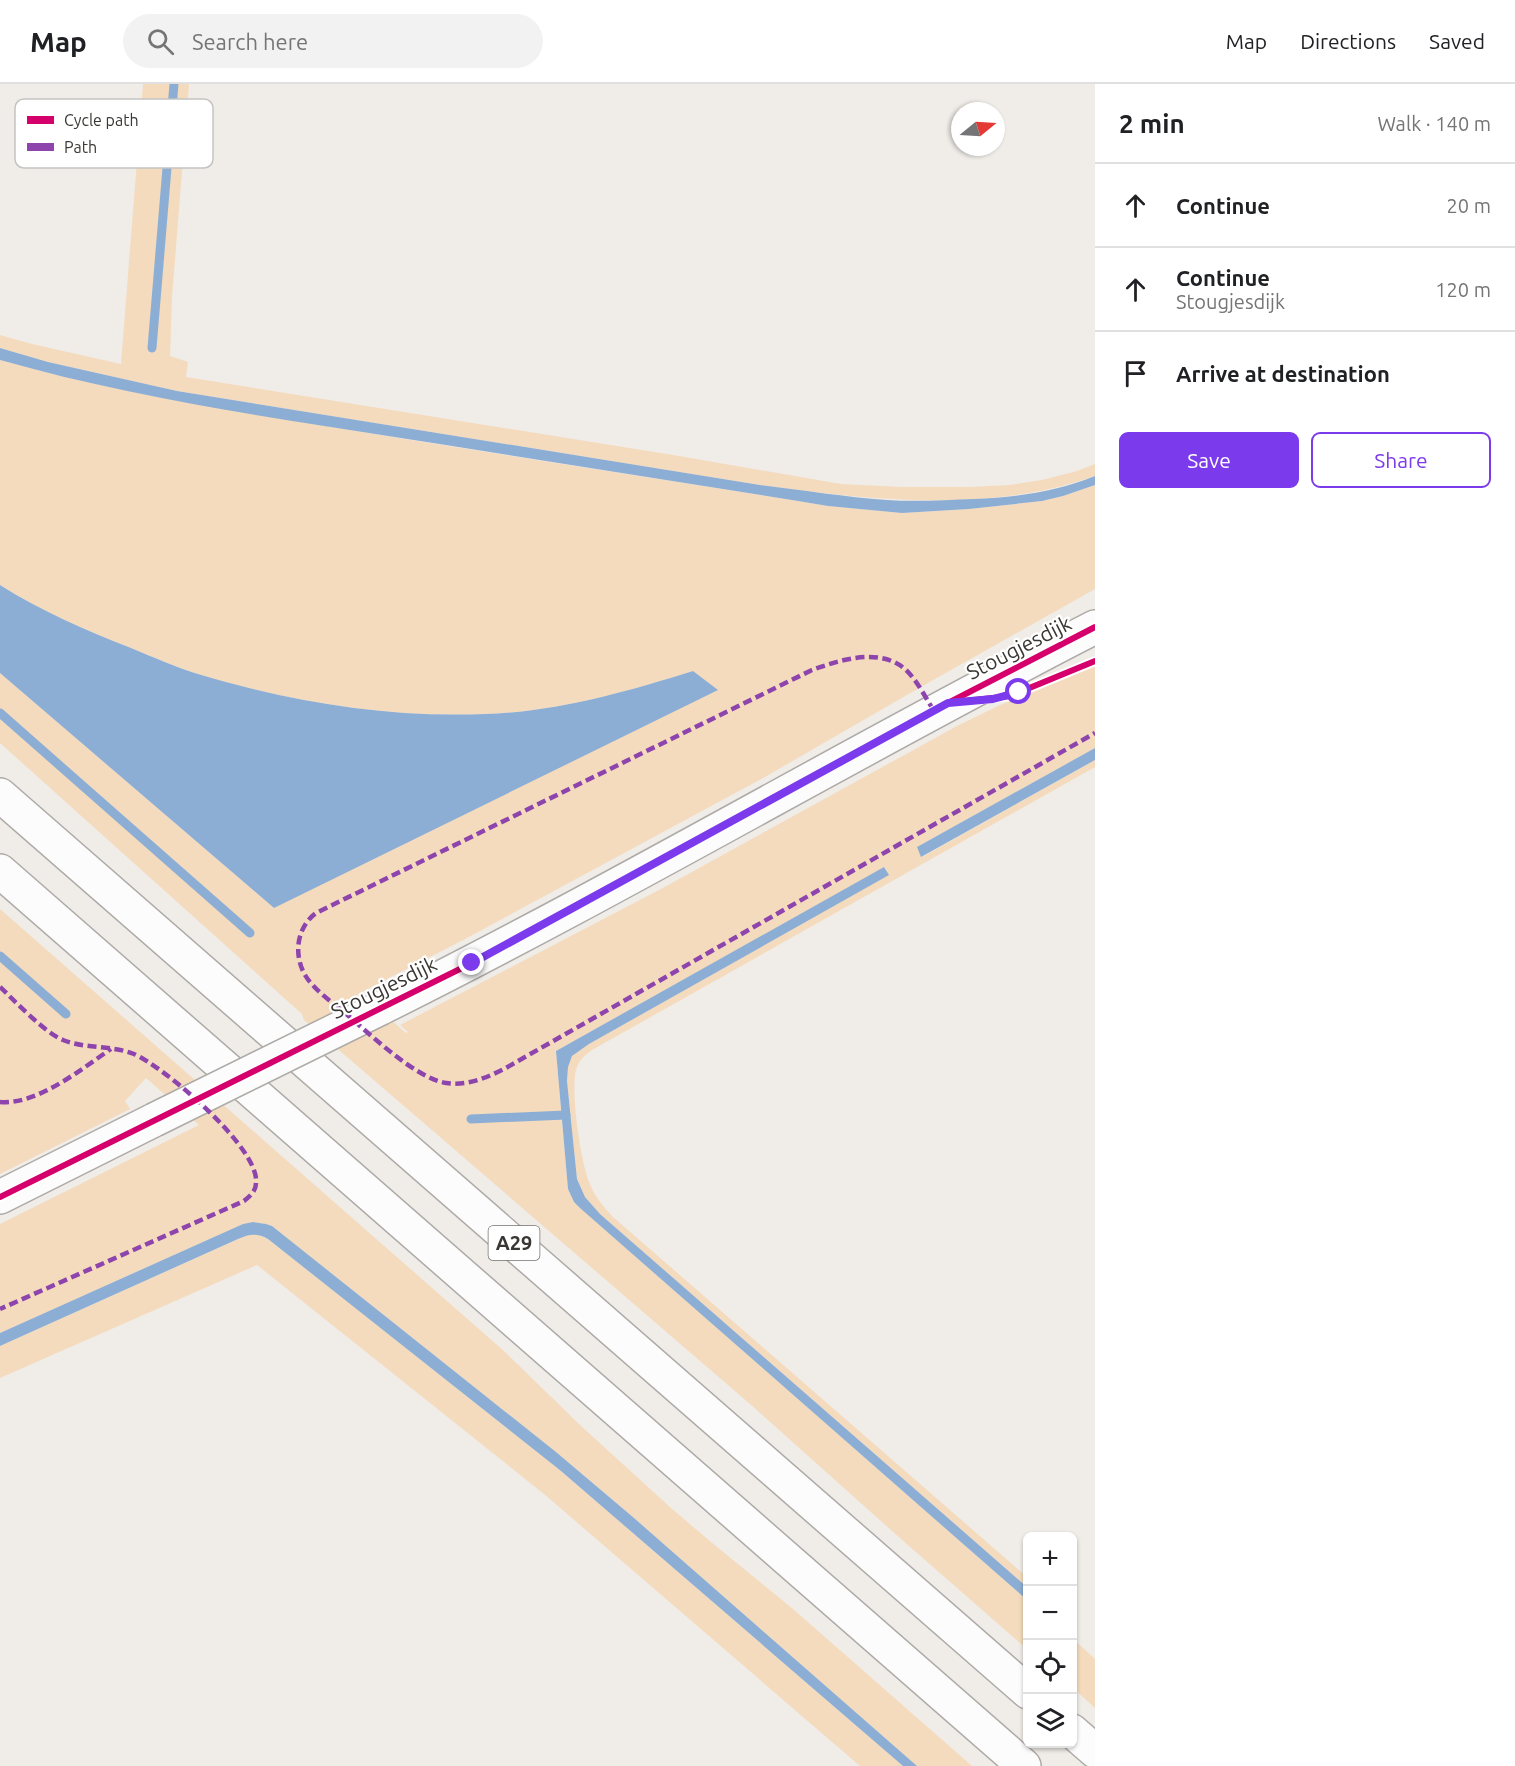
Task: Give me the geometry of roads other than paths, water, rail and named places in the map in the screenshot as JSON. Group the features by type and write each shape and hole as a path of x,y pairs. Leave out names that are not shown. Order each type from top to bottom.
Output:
{"main road":[{"name":"Stougjesdijk","path":"0,1197 525,934 948,703 1095,627"},
{"name":"A29","path":"0,795 1023,1688"},
{"name":"A29","path":"0,871 1024,1766"},
{"path":"1077,1735 1095,1751"}],"water":[{"path":"0,348 48,362 177,391 760,485 839,495 898,501 930,501 1036,493 1095,476 1095,485 1042,501 969,509 902,513 828,506 290,421 144,395 0,360"},
{"path":"0,585 64,620 181,668 268,693 340,706 449,715 512,712 590,700 693,671 718,690 274,908 0,673"},
{"path":"1095,748 1095,760 921,857 917,847"},
{"path":"884,867 889,875 589,1044 572,1056 567,1081 577,1179 585,1197 600,1214 1023,1584 1023,1596 574,1202 568,1189 556,1051"},
{"path":"253,1222 272,1226 556,1452 917,1766 903,1766 561,1471 264,1237 253,1235 238,1239 0,1346 0,1333 243,1224"}],"waterway":[{"path":"173,99 174,84"},
{"path":"152,348 167,168"},
{"path":"0,713 250,933"},
{"path":"0,956 66,1014"},
{"path":"471,1119 566,1115"}]}
